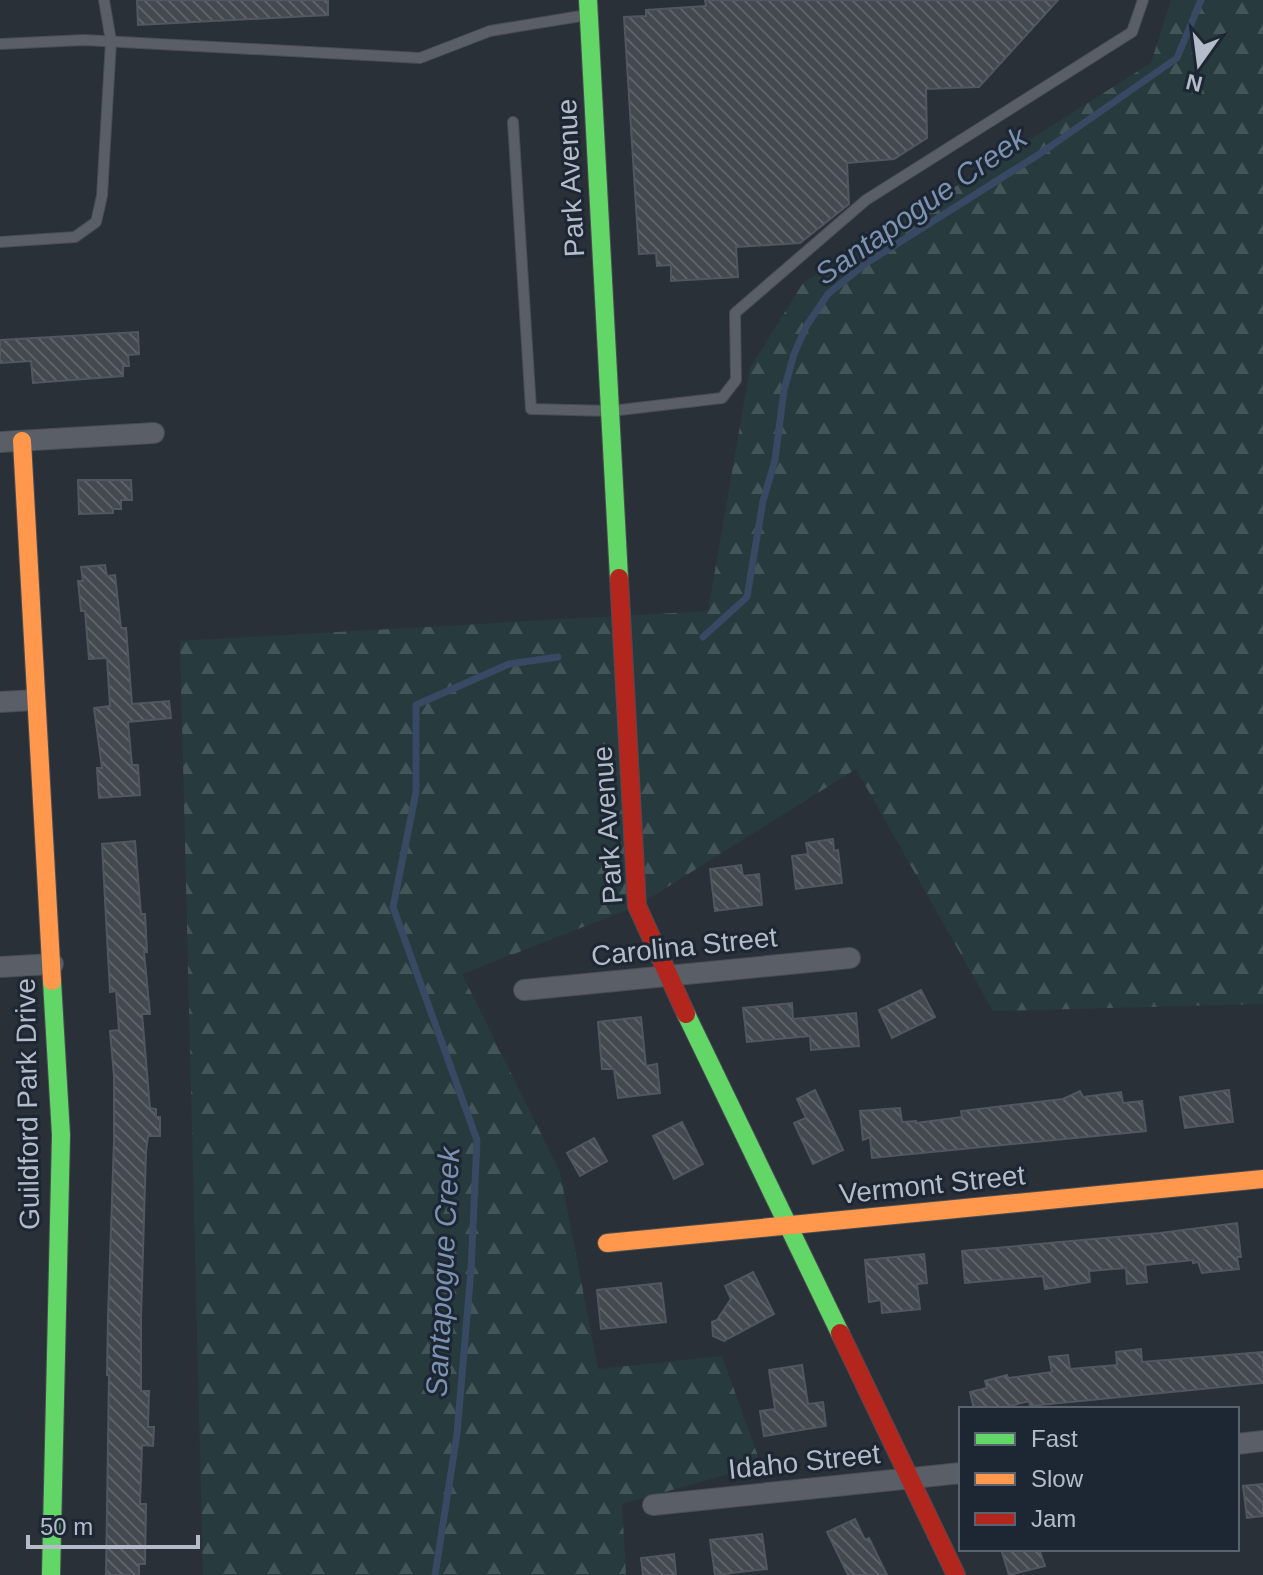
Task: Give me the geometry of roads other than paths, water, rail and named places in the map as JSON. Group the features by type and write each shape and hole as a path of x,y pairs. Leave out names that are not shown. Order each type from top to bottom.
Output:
{"street":[{"name":"Park Avenue","path":"589,7 637,906 668,977 956,1575"},
{"path":"0,442 154,433"},
{"name":"Guildford Park Drive","path":"22,441 61,1135 51,1575"},
{"path":"0,702 35,700"},
{"name":"Carolina Street","path":"524,990 850,958"},
{"path":"0,967 53,964"},
{"name":"Vermont Street","path":"607,1243 1263,1179"},
{"path":"1239,1444 1263,1441"},
{"name":"Idaho Street","path":"653,1505 959,1473"}],"lane":[{"path":"0,242 75,237 96,222 102,196 111,41 104,0"},
{"path":"513,122 531,409 611,411 722,398 736,380 735,313 866,200 1132,32 1143,0"},
{"path":"0,44 84,40 420,58 490,31 589,7"}],"waterway":[{"name":"Santapogue Creek","path":"703,637 747,597 763,501 775,460 784,390 794,354 807,325 828,294 865,264 1041,153 1177,58 1201,0"},
{"name":"Santapogue Creek","path":"435,1575 457,1434 471,1270 477,1140 393,907 416,792 416,705 509,664 558,657"}]}
